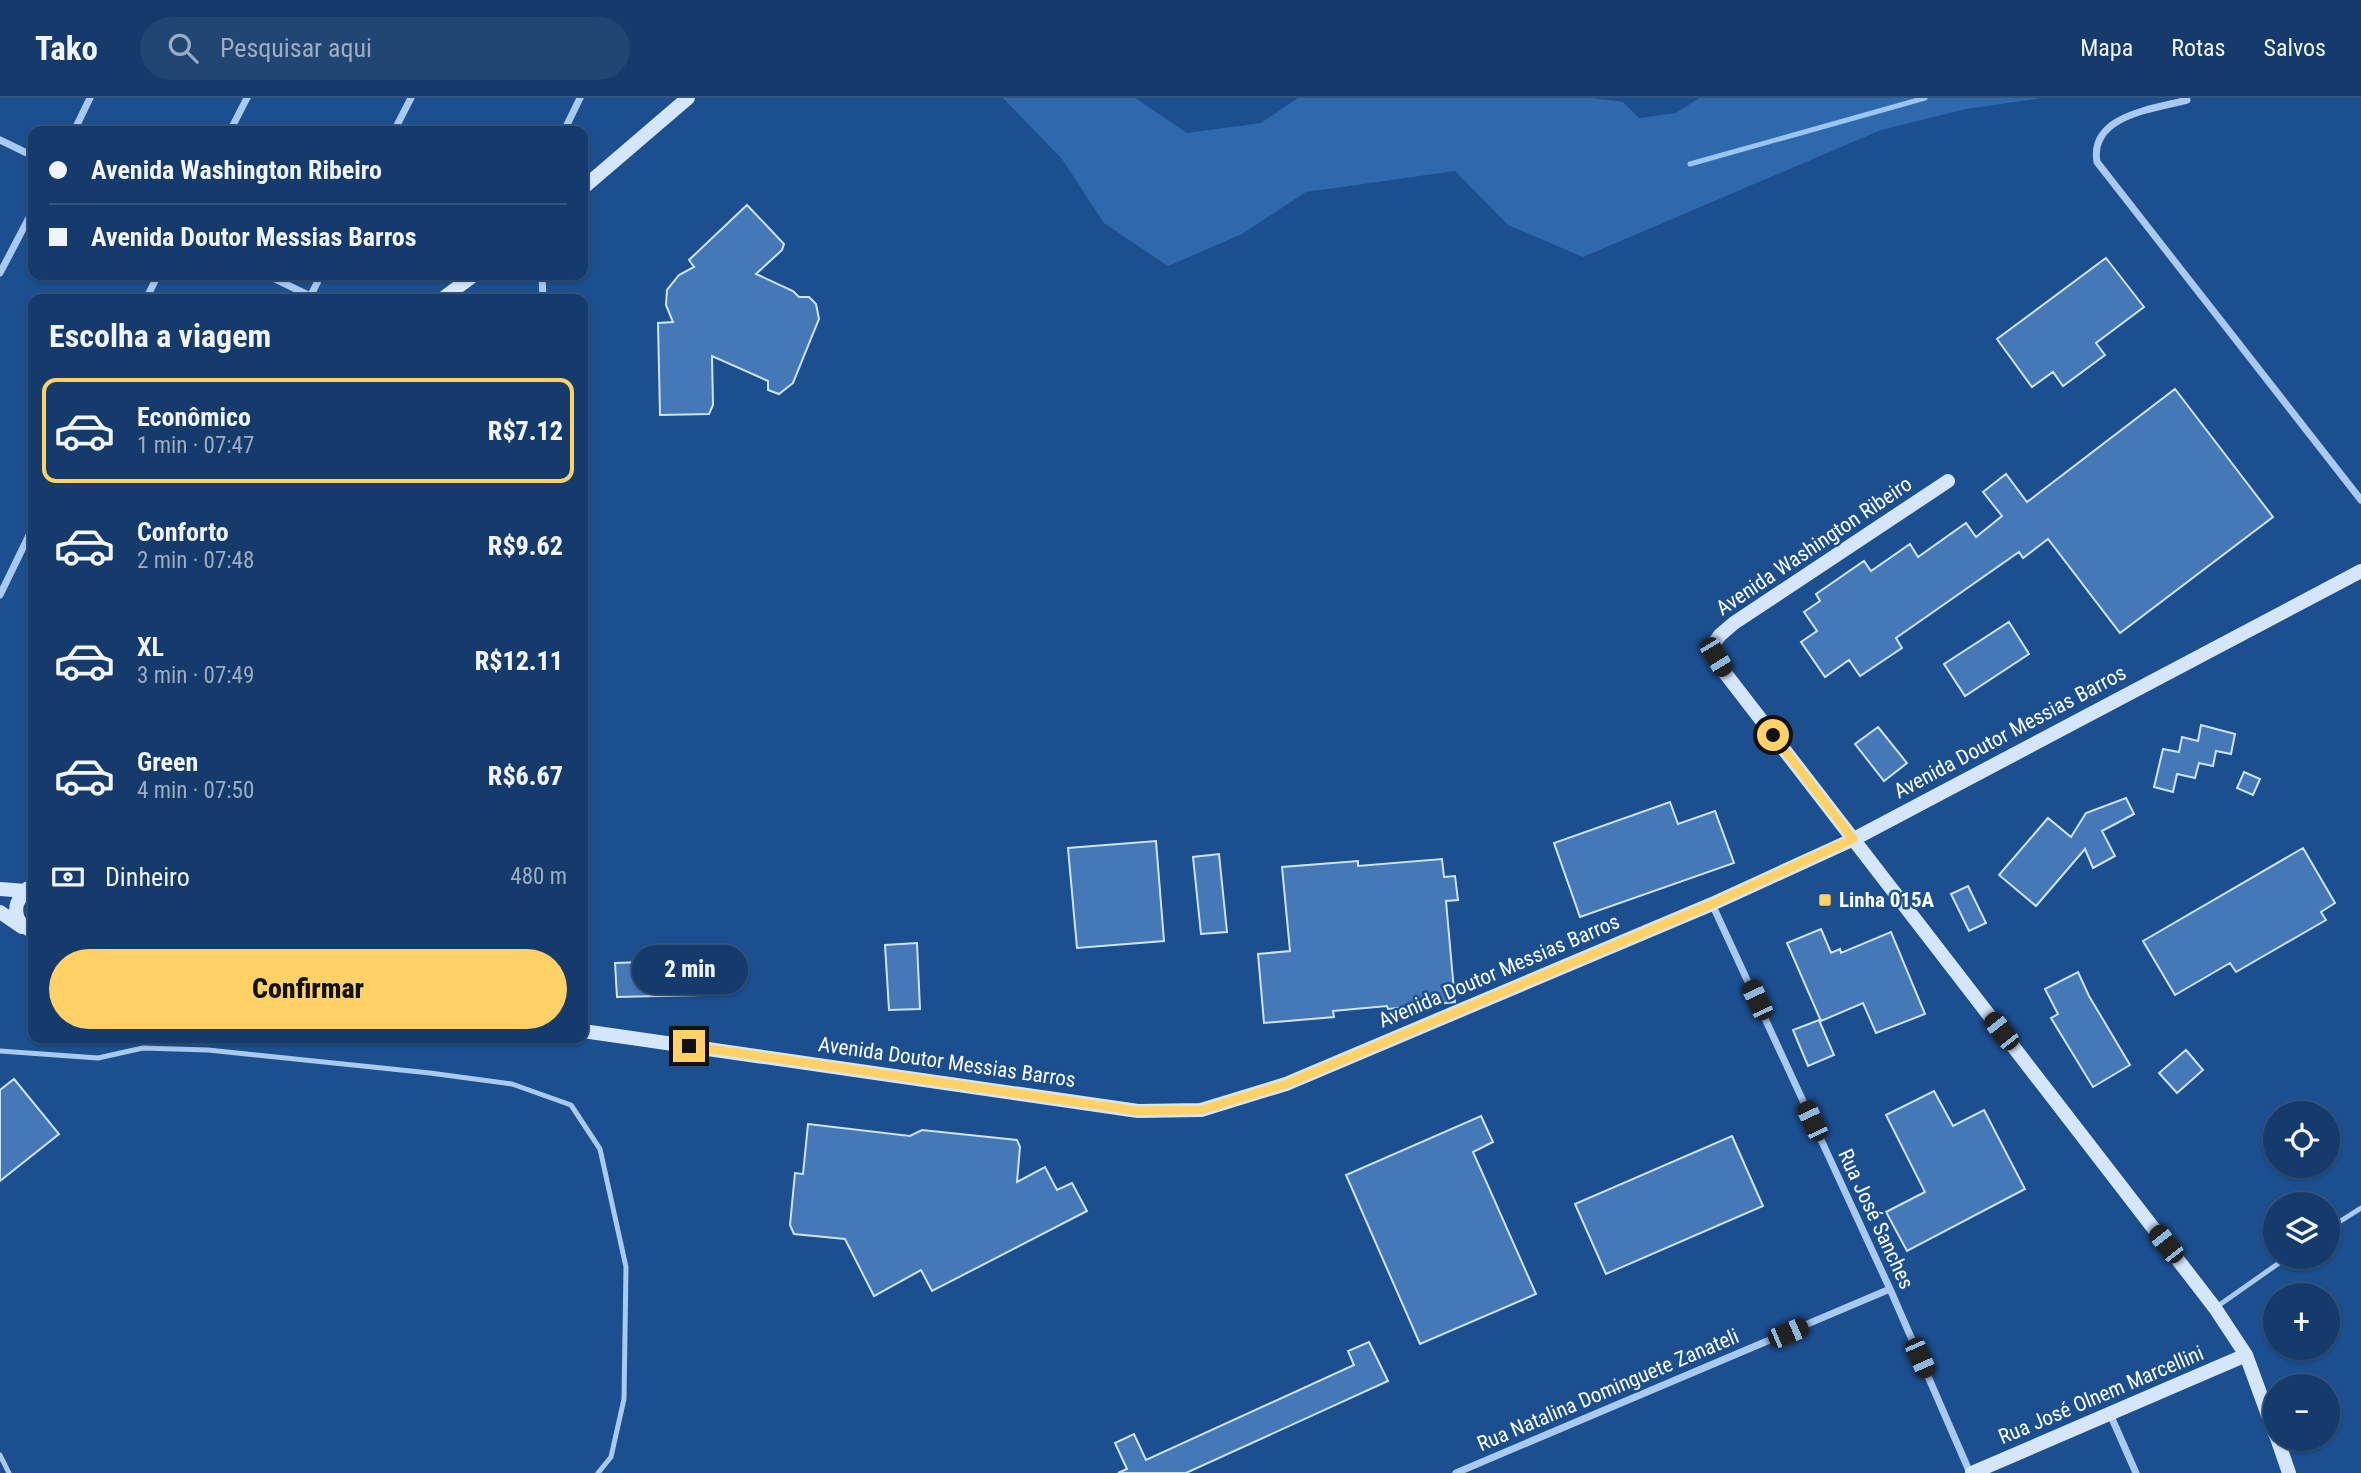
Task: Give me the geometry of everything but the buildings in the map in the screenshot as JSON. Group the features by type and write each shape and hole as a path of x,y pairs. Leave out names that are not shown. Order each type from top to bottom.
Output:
{"street":[{"path":"76,126 90,98"},
{"path":"233,126 247,98"},
{"path":"397,126 411,98"},
{"path":"566,126 580,98"},
{"path":"588,184 688,98"},
{"path":"2187,100 2125,117 2106,128 2097,142 2097,162 2361,500"},
{"path":"0,140 28,154"},
{"path":"0,273 28,220"},
{"path":"276,280 302,294"},
{"path":"449,294 467,280"},
{"name":"Avenida Washington Ribeiro","path":"1948,481 1734,622 1712,646 1725,673 2215,1308 2246,1355 2263,1401"},
{"path":"0,595 28,537"},
{"name":"Avenida Doutor Messias Barros","path":"588,1032 1138,1111 1201,1110 1286,1084 1712,904 1853,839 2361,571"},
{"path":"0,889 28,887"},
{"path":"28,890 17,902 16,915 28,929"},
{"name":"Rua José Sanches","path":"1712,904 1890,1289 1971,1473"},
{"path":"0,912 28,929"},
{"name":"Rua Natalina Dominguete Zanateli","path":"1456,1473 1890,1289"},
{"name":"Rua José Olnem Marcellini","path":"1971,1473 2246,1355"},
{"path":"2110,1414 2136,1473"},
{"name":"Avenida Washington Ribeiro","path":"2281,1451 2289,1473"}],"lane":[{"path":"0,1051 98,1058 143,1048 208,1050 512,1084 571,1105 600,1149 626,1267 624,1399 611,1457 598,1473"},
{"path":"2340,1221 2361,1208"},
{"path":"2215,1308 2270,1269"},
{"path":"0,1455 9,1473"}],"shaded area":[{"path":"1003,98 1135,98 1187,133 1261,123 1298,98 1594,98 1623,102 1639,118 1676,113 1699,98 2043,98 1966,109 1881,130 1583,257 1508,225 1455,171 1306,192 1242,234 1168,266 1104,223 1062,159"}],"waterway":[{"path":"1690,164 1925,98"}],"place":[{"name":"Linha 015A","path":"1825,900"}],"route":[{"path":"689,1046 1138,1111 1201,1110 1286,1084 1712,904 1853,839 1773,735"}]}
